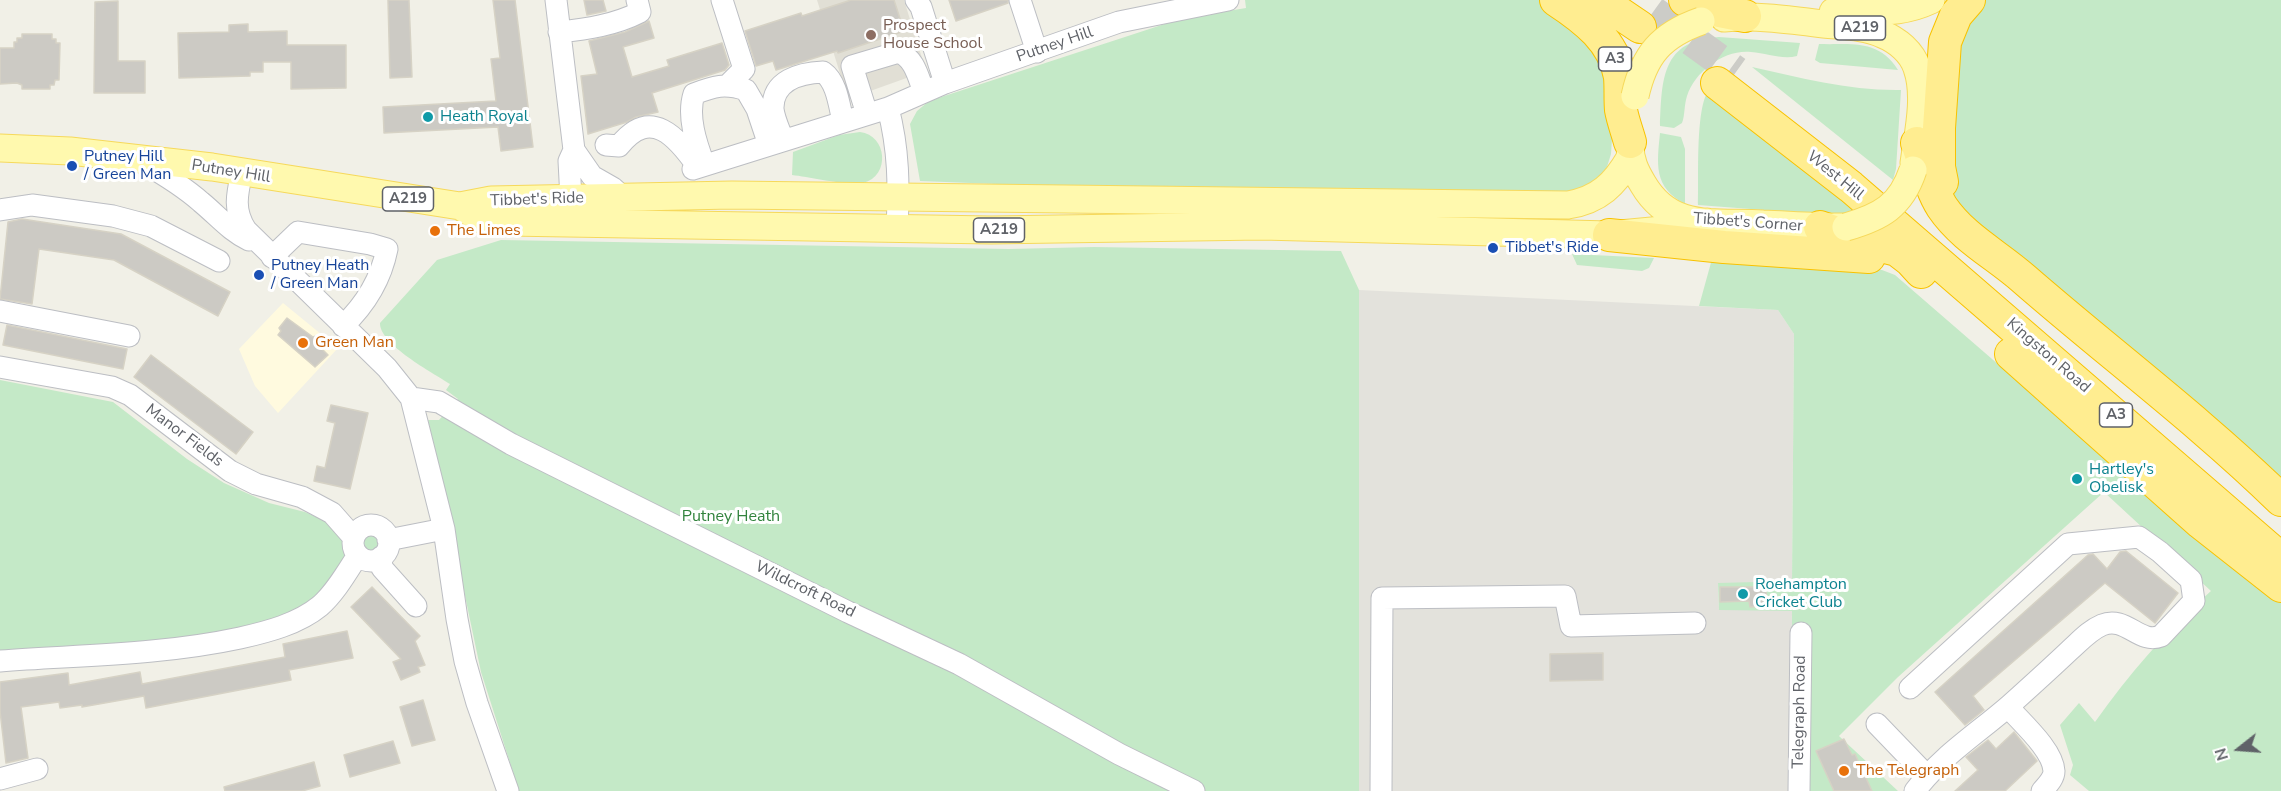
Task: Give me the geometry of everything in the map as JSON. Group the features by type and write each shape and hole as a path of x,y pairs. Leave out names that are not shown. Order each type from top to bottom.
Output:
{"highway":[{"name":"A3","path":"1556,0 1602,37 1614,57 1620,77 1621,111 1630,150"},
{"name":"A3","path":"1600,0 1643,13"},
{"path":"1969,0 1956,15 1945,42 1939,128 1939,167 1948,201 2013,270"},
{"path":"1693,10 1704,8 1744,16"},
{"name":"West Hill","path":"1727,77 1883,187 1948,271"},
{"path":"1915,157 1941,206 1974,242 2013,270 2147,381 2281,500"},
{"name":"A3","path":"1833,227 1854,239 1897,250 1910,260 1948,271 2074,408 2200,523 2281,586"},
{"path":"1609,235 1724,247 1878,258 1896,261 1912,274 1948,271"},
{"name":"Kingston Road","path":"1948,271 2181,443 2281,531"},
{"name":"Kingston Road","path":"1948,271 2281,559"}],"main road":[{"name":"A219","path":"1775,19 1837,11 1900,11 1914,8 1931,0"},
{"name":"A219","path":"1920,79 1938,29 1956,0"},
{"name":"A219","path":"1630,150 1635,96 1641,73 1656,49 1677,31 1693,10"},
{"name":"A219","path":"1744,16 1855,27 1880,33 1899,42 1912,57 1920,79"},
{"name":"Tibbet's Corner","path":"1630,150 1647,192 1660,207 1682,218 1707,222 1833,227 1872,220 1897,202 1915,157 1921,97 1920,79"},
{"name":"Putney Hill","path":"0,148 59,150 134,158 242,172 460,206"},
{"name":"Tibbet's Ride","path":"460,206 491,200 732,195 1568,205 1598,196 1621,174 1630,150"},
{"name":"Tibbet's Ride","path":"460,206 485,221 897,229 1262,226 1609,235 1684,228 1707,222"}],"street":[{"path":"556,0 574,150 592,176 613,188 623,197"},
{"path":"559,32 592,28 632,16 640,12 637,0"},
{"path":"722,0 744,69 729,84"},
{"path":"916,0 921,7 945,83"},
{"path":"1020,0 1037,52"},
{"name":"Putney Hill","path":"698,167 888,108 945,83 1119,22 1137,9 1218,1"},
{"path":"867,114 852,66 899,52 914,65 924,92"},
{"path":"776,143 773,109 777,88 785,81 812,72 823,72 829,76 835,89 843,121"},
{"path":"698,167 698,149 690,107 693,94 707,89 729,84 747,90 776,143"},
{"path":"888,108 896,140 899,196 897,229"},
{"path":"606,145 619,146 634,131 646,126 659,128 669,133 684,147 698,167"},
{"path":"571,199 569,161 574,150"},
{"path":"134,158 172,179 204,204 235,234 266,251"},
{"path":"242,172 236,205 237,213 246,230 387,368 411,398 444,528 465,661 508,791"},
{"path":"0,210 32,206 113,216 151,226 219,261"},
{"path":"266,251 298,232 387,249 383,269 357,312 344,326"},
{"path":"0,311 129,336"},
{"name":"Manor Fields","path":"0,367 112,387 130,395 230,471 256,484 302,497 332,513 356,547"},
{"name":"Wildcroft Road","path":"411,398 439,402 511,444 848,612 959,664 1119,754 1194,791"},
{"path":"0,661 151,652 210,644 265,632 299,619 320,606 356,547 360,529 369,525 380,527 387,535 382,568 416,606"},
{"path":"356,547 367,560 385,548 444,528"},
{"path":"1877,724 1921,783 2087,635 2102,625 2112,622 2122,624 2143,638 2155,639 2161,636 2194,601 2191,580 2160,552 2139,537 2068,544 1910,688"},
{"path":"1381,791 1382,598 1565,596 1571,626 1695,623"},
{"name":"Telegraph Road","path":"1799,791 1801,633"},
{"path":"2008,706 2049,753 2054,771 2053,778 2042,791"},
{"path":"0,778 37,769"}],"shaded area":[{"name":"Prospect House School","path":"817,0 904,0 926,71 848,99"},
{"path":"1359,290 1778,310 1794,334 1792,581 1718,584 1719,610 1792,610 1791,791 1359,791"},
{"path":"283,303 338,348 278,413 255,386 239,349"}],"green space":[{"path":"1245,0 1544,0 1588,31 1615,94 1611,154 1606,170 1593,184 1576,192 1073,187 920,181 910,124 917,111 929,101 1180,19 1246,8"},
{"path":"1985,0 2281,0 2281,489 2008,255 1954,200 1947,183 1949,52"},
{"path":"1719,37 1800,43 1797,56 1741,52 1712,63 1691,87 1686,99 1682,123 1674,128 1660,126 1664,78 1675,54 1700,40"},
{"path":"1819,44 1853,44 1873,48 1890,60 1898,70 1820,63 1815,60"},
{"path":"1752,67 1845,86 1901,90 1896,169 1893,180"},
{"path":"1709,90 1860,210 1849,214 1830,215 1698,205 1700,127"},
{"path":"860,132 876,140 880,148 881,165 872,179 856,184 792,175 793,152 839,135"},
{"path":"1660,133 1681,137 1685,149 1685,204 1667,190 1659,174"},
{"name":"Putney Heath","path":"501,240 1009,249 1094,247 1341,251 1359,290 1359,791 519,791 481,672 428,420 439,420 458,399 446,390 450,384 397,349 382,331 380,323 437,260"},
{"path":"1572,254 1654,258 1649,268 1642,271 1577,265"},
{"path":"1712,259 1882,270 1895,275 2096,449 2281,601 2281,791 2089,791 2070,775 2073,765 2060,725 2079,703 2095,722 2149,653 2211,591 2104,492 1898,677 1839,736 1898,791 1791,791 1792,611 1719,610 1718,583 1792,581 1794,334 1778,310 1699,306"},
{"path":"0,380 113,402 187,459 224,483 269,503 305,512 330,523 347,543 347,556 313,602 281,618 226,633 158,643 0,653"},
{"path":"371,532 381,539 382,543 375,553 371,554 361,547 360,543 367,533"}],"building":[{"path":"388,0 409,0 412,77 390,78"},
{"path":"493,0 515,0 533,147 501,151 498,127 384,133 383,107 496,101 491,59 500,58"},
{"path":"584,0 603,0 606,11 587,15"},
{"path":"851,0 894,0 904,31 838,53 837,51 776,70 773,61 756,66 745,31"},
{"path":"949,0 1008,0 1008,3 956,21"},
{"path":"118,1 118,61 145,61 145,93 94,93 95,2"},
{"path":"649,21 654,38 623,47 632,77 669,66 667,60 722,43 729,65 725,70 652,93 658,112 636,117 588,134 581,76 597,74 589,41 625,32"},
{"path":"248,24 248,32 287,31 287,45 346,45 346,88 291,89 291,62 263,62 263,72 250,72 250,76 179,78 178,33 229,32 229,25"},
{"path":"22,34 52,34 52,39 60,43 59,80 55,80 54,85 50,85 50,89 22,89 22,85 17,83 0,84 0,48 14,48 14,42 17,42 17,38 22,38"},
{"path":"22,219 121,234 230,292 218,316 114,260 39,249 32,304 0,299 8,222"},
{"name":"Green Man","path":"287,318 313,337 319,335 319,346 328,355 315,367 278,335 281,331 279,328"},
{"path":"7,325 127,349 123,369 3,345"},
{"path":"151,355 253,432 236,454 134,377"},
{"path":"331,405 368,413 350,489 314,481 317,466 325,468 335,423 327,421"},
{"path":"2126,551 2178,593 2155,623 2105,583 1973,696 1984,710 1965,725 1935,692 2088,555 2093,554 2107,569 2120,552"},
{"path":"372,587 420,636 415,641 425,665 418,667 420,672 401,680 393,662 401,659 351,607"},
{"name":"Roehampton Cricket Club","path":"1720,587 1766,587 1767,606 1750,607 1749,601 1720,602"},
{"path":"347,631 353,658 289,670 291,680 146,708 144,696 82,707 82,705 60,708 59,702 21,707 28,758 6,763 0,711 0,682 68,673 69,685 140,672 142,684 285,657 283,644"},
{"path":"1603,653 1603,680 1550,681 1550,654"},
{"path":"423,700 435,740 412,746 400,707"},
{"path":"2014,732 2037,761 2005,791 1955,791 1978,770 1966,757 1988,740 1996,749"},
{"name":"The Telegraph","path":"1844,739 1852,755 1855,754 1872,791 1834,791 1816,751"},
{"path":"393,741 400,763 350,777 344,755"},
{"path":"314,762 320,786 302,791 225,791 224,787"}],"tunnel":[{"path":"1653,12 1736,72"}],"place":[{"name":"Prospect House School","path":"871,35"},
{"name":"Heath Royal","path":"428,117"},
{"name":"Putney Hill / Green Man","path":"72,166"},
{"name":"The Limes","path":"435,231"},
{"name":"Tibbet's Ride","path":"1493,248"},
{"name":"Putney Heath / Green Man","path":"259,275"},
{"name":"Green Man","path":"303,343"},
{"name":"Hartley's Obelisk","path":"2077,479"},
{"name":"Roehampton Cricket Club","path":"1743,594"},
{"name":"The Telegraph","path":"1844,771"}]}
